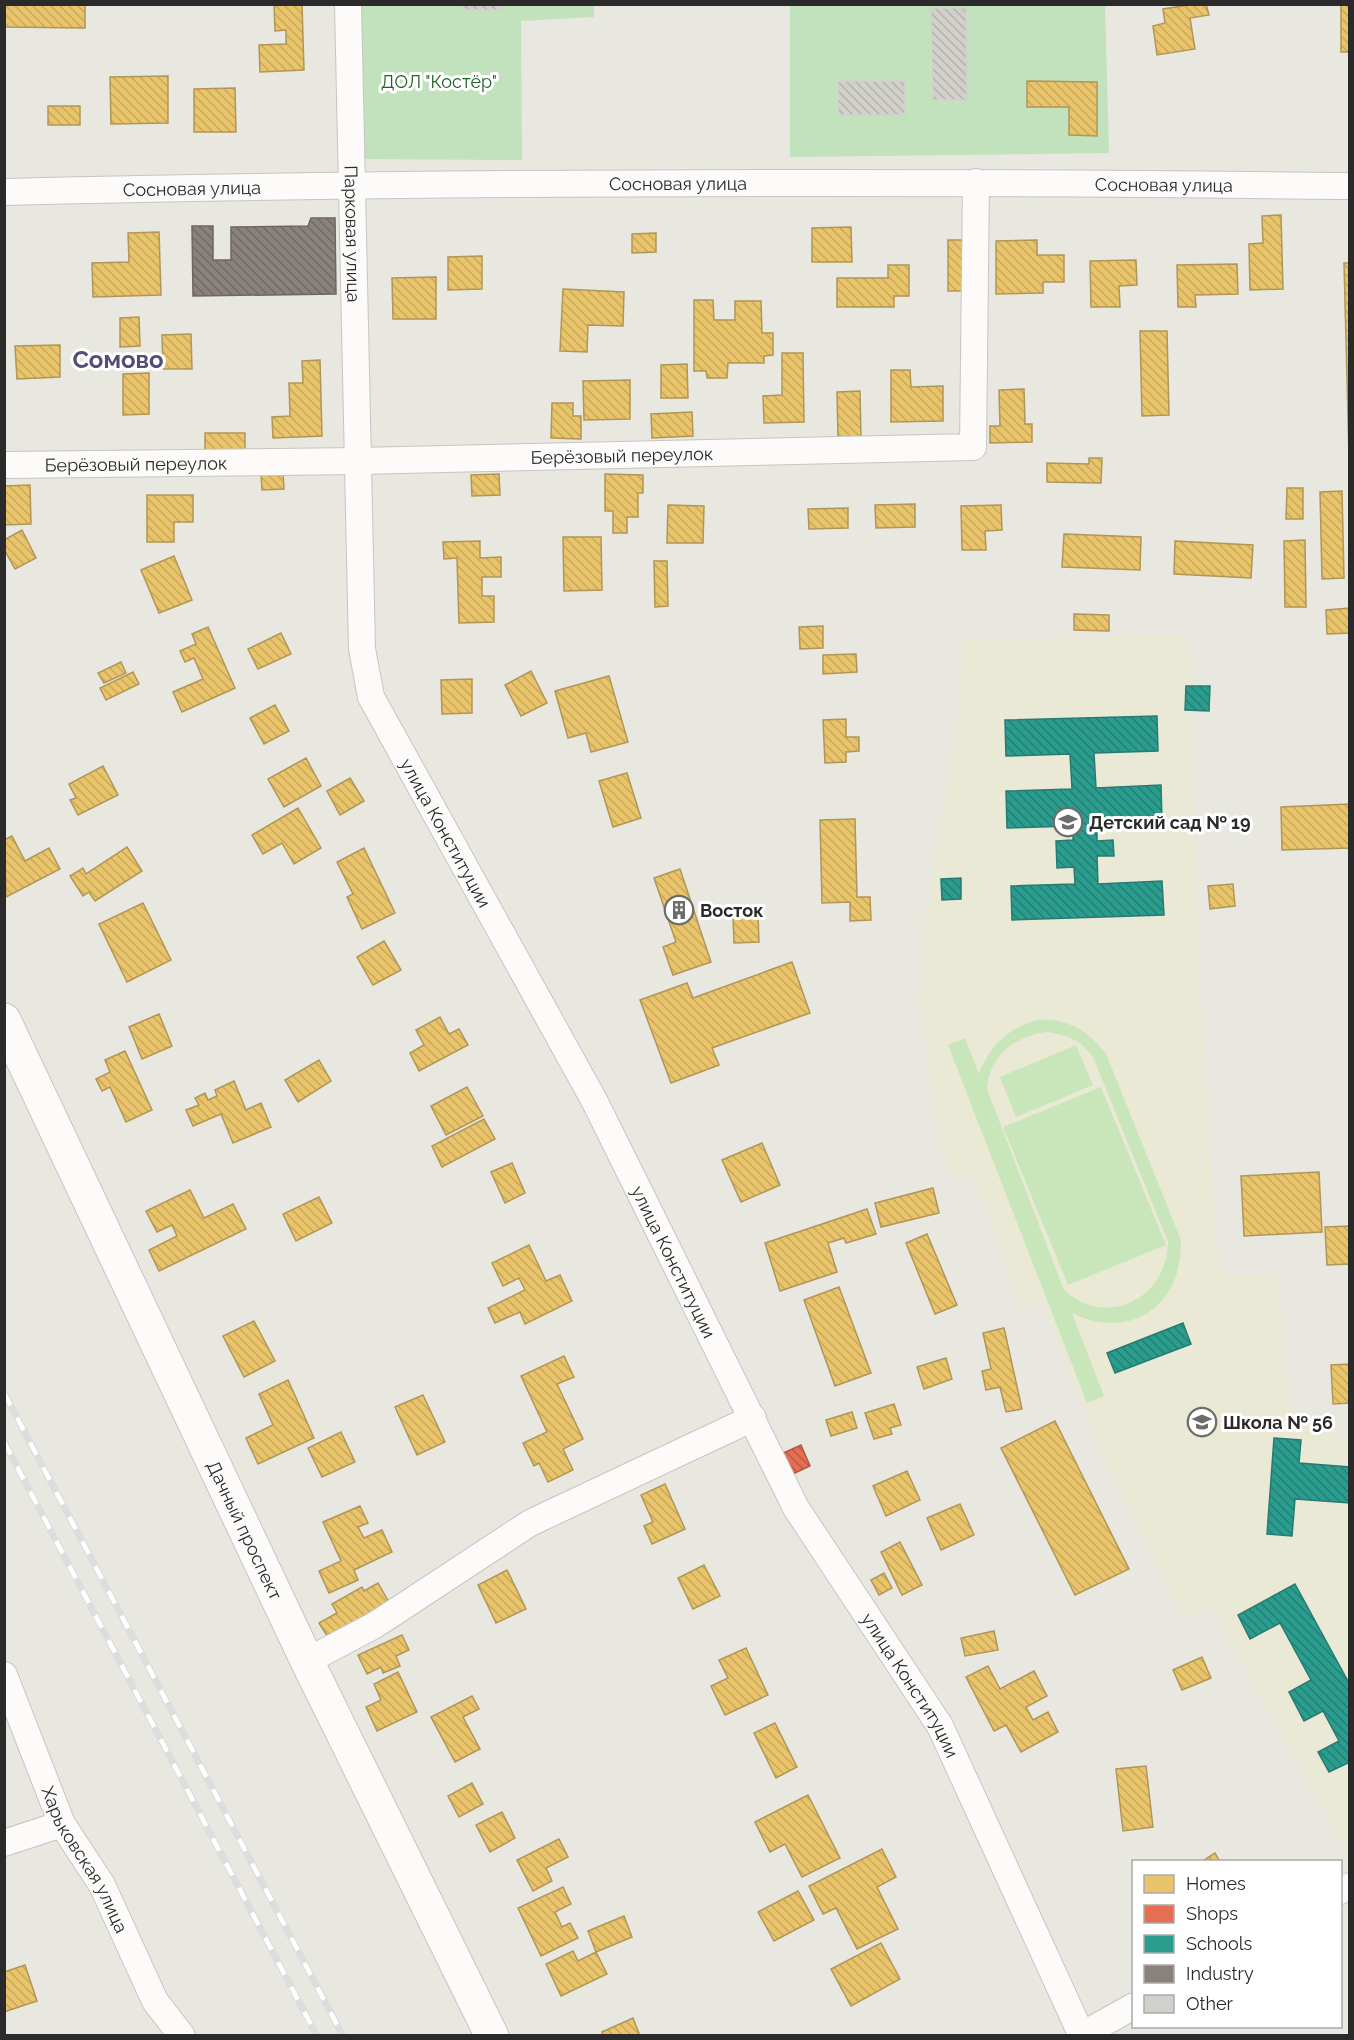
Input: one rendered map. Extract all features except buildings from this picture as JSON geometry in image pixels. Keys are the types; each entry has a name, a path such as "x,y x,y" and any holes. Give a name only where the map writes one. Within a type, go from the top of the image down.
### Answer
{"street":[{"name":"Парковая улица","path":"348,4 359,461"},
{"name":"Сосновая улица","path":"4,192 354,183 976,182 1350,186"},
{"name":"Берёзовый переулок","path":"4,465 359,461 973,447 976,182"},
{"name":"улица Конституции","path":"359,461 362,649 371,697 595,1102 796,1508 940,1726 1082,2035"},
{"name":"Дачный проспект","path":"4,1020 307,1661 492,2036"},
{"path":"307,1661 375,1625 530,1523 753,1418"},
{"name":"Харьковская улица","path":"4,1675 62,1824 102,1885 155,2001 182,2036"},
{"path":"4,1843 62,1824"},
{"path":"1082,2035 1132,2007"}],"shaded area":[{"name":"Школа № 56","path":"1190,635 1200,991 1217,1253 1229,1276 1277,1275 1290,1405 1342,1439 1349,1439 1349,1854 1210,1606 1183,1618 1099,1449 1042,1301 1020,1308 973,1173 953,1179 938,1134 920,999 922,942 960,702 963,640"}],"green space":[{"name":"ДОЛ \"Костёр\"","path":"359,5 594,5 594,17 521,21 522,160 363,159"},
{"path":"790,5 1105,5 1109,153 790,157"},
{"path":"1037,1020 1048,1020 1076,1027 1092,1038 1106,1054 1181,1240 1179,1263 1173,1283 1163,1299 1149,1312 1133,1320 1114,1323 1094,1321 1072,1313 1104,1396 1087,1403 948,1045 965,1038 979,1074 994,1046 1008,1034","holes":["1046,1032 1067,1036 1078,1042 1093,1057 1168,1242 1165,1262 1157,1279 1146,1293 1132,1302 1116,1307 1098,1307 1081,1301 1064,1290 987,1089 993,1066 1006,1050 1024,1038"]},
{"path":"1076,1045 1093,1085 1016,1117 1000,1077"},
{"path":"1101,1087 1166,1245 1068,1285 1003,1127"}],"railway":[{"path":"4,1393 343,2036"},
{"path":"4,1442 317,2036"}],"place":[{"name":"Детский сад № 19","path":"1068,822"},
{"name":"Восток","path":"679,910"},
{"name":"Школа № 56","path":"1202,1422"}],"district":[{"name":"Сомово","path":"118,359"}]}
